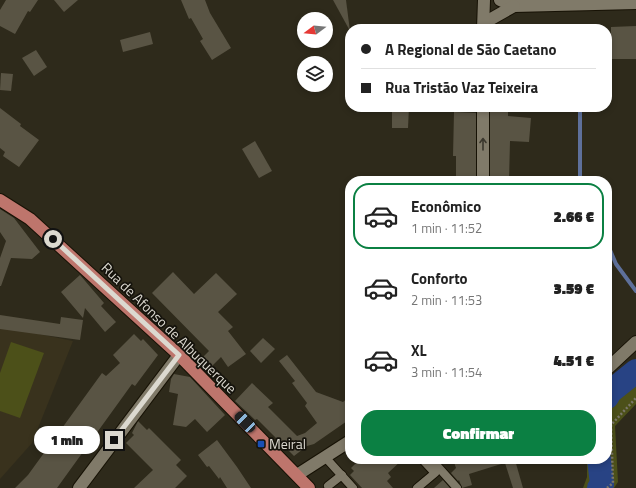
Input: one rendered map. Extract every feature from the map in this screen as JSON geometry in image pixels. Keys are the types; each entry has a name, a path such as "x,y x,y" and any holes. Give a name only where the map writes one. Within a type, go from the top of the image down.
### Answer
{"main road":[{"name":"Rua de Afonso de Albuquerque","path":"0,200 30,219 179,355 309,488"}],"street":[{"path":"484,0 484,24"},
{"path":"500,0 514,6 636,3"},
{"path":"487,24 514,6"},
{"path":"483,112 483,176"},
{"path":"612,364 636,342"},
{"path":"78,488 179,355"},
{"path":"297,475 345,444"}],"lane":[{"path":"325,457 353,488"},
{"path":"418,488 435,473 427,464"},
{"path":"436,464 458,488"},
{"path":"328,486 342,475"}],"path":[{"path":"612,424 636,398"},
{"path":"607,488 613,483 612,455"}],"shaded area":[{"path":"0,326 73,341 32,443 0,479"}],"green space":[{"path":"11,342 44,353 20,418 0,411 0,373"},
{"path":"636,359 636,404 615,426 618,482 614,488 583,488 587,477 587,464 612,464 612,380"}],"building":[{"path":"6,0 38,0 30,12 28,11 15,34 0,26 0,10"},
{"path":"54,0 78,0 64,12"},
{"path":"181,0 205,0 210,13 231,48 212,60 200,41 203,39 191,18 189,19"},
{"path":"333,0 346,0 349,24 346,24"},
{"path":"636,26 636,59 612,59 612,27"},
{"path":"150,32 153,44 123,52 120,40"},
{"path":"36,50 47,67 34,76 22,58"},
{"path":"1,73 13,74 11,91 0,90"},
{"path":"0,108 21,124 20,126 39,140 19,167 3,156 5,152 0,148"},
{"path":"392,112 409,112 408,128 392,128"},
{"path":"454,112 476,113 476,176 456,176 456,156 453,156"},
{"path":"490,112 508,112 508,116 531,118 529,142 510,141 509,176 490,176"},
{"path":"255,141 272,171 259,178 242,149"},
{"path":"0,209 14,218 40,252 32,259 11,258 1,286 0,258 6,241 0,232"},
{"path":"173,272 194,294 216,273 237,294 218,312 233,327 228,331 246,354 228,367 221,357 206,372 197,363 209,351 152,293"},
{"path":"80,275 104,303 101,306 116,322 105,332 85,308 83,318 61,292"},
{"path":"0,315 60,324 61,317 83,320 80,340 0,329"},
{"path":"134,334 141,341 143,339 158,355 135,386 132,384 57,488 15,488 28,475 102,373 106,376 120,363 113,355"},
{"path":"263,338 275,349 261,363 250,351"},
{"path":"287,355 316,392 343,402 345,400 345,422 314,444 307,446 294,456 257,419 255,420 235,401 252,383 273,403 268,407 297,436 305,433 317,423 305,406 307,403 292,383 295,381 279,361"},
{"path":"174,374 190,377 225,415 207,432 195,419 186,427 173,425 178,394 169,392 171,379"},
{"path":"138,421 147,430 149,428 181,460 176,465 187,476 175,488 134,488 153,470 126,443 134,435 132,433"},
{"path":"217,440 251,488 227,488 220,477 219,479 198,455"},
{"path":"355,464 398,464 388,473 391,477 387,481 393,488 362,488 350,475 354,471 351,468"},
{"path":"455,464 501,464 469,474 472,485 462,488 459,480 458,481 451,473 456,468"},
{"path":"505,464 516,464 523,488 513,488"},
{"path":"443,480 450,488 434,488"}],"waterway":[{"path":"580,112 580,176"},
{"path":"612,255 616,264 636,291"},
{"path":"612,390 636,371"},
{"path":"599,488 602,484 600,464"}],"place":[{"name":"Meiral","path":"261,444"}],"route":[{"path":"53,239 179,355 114,440"}]}
